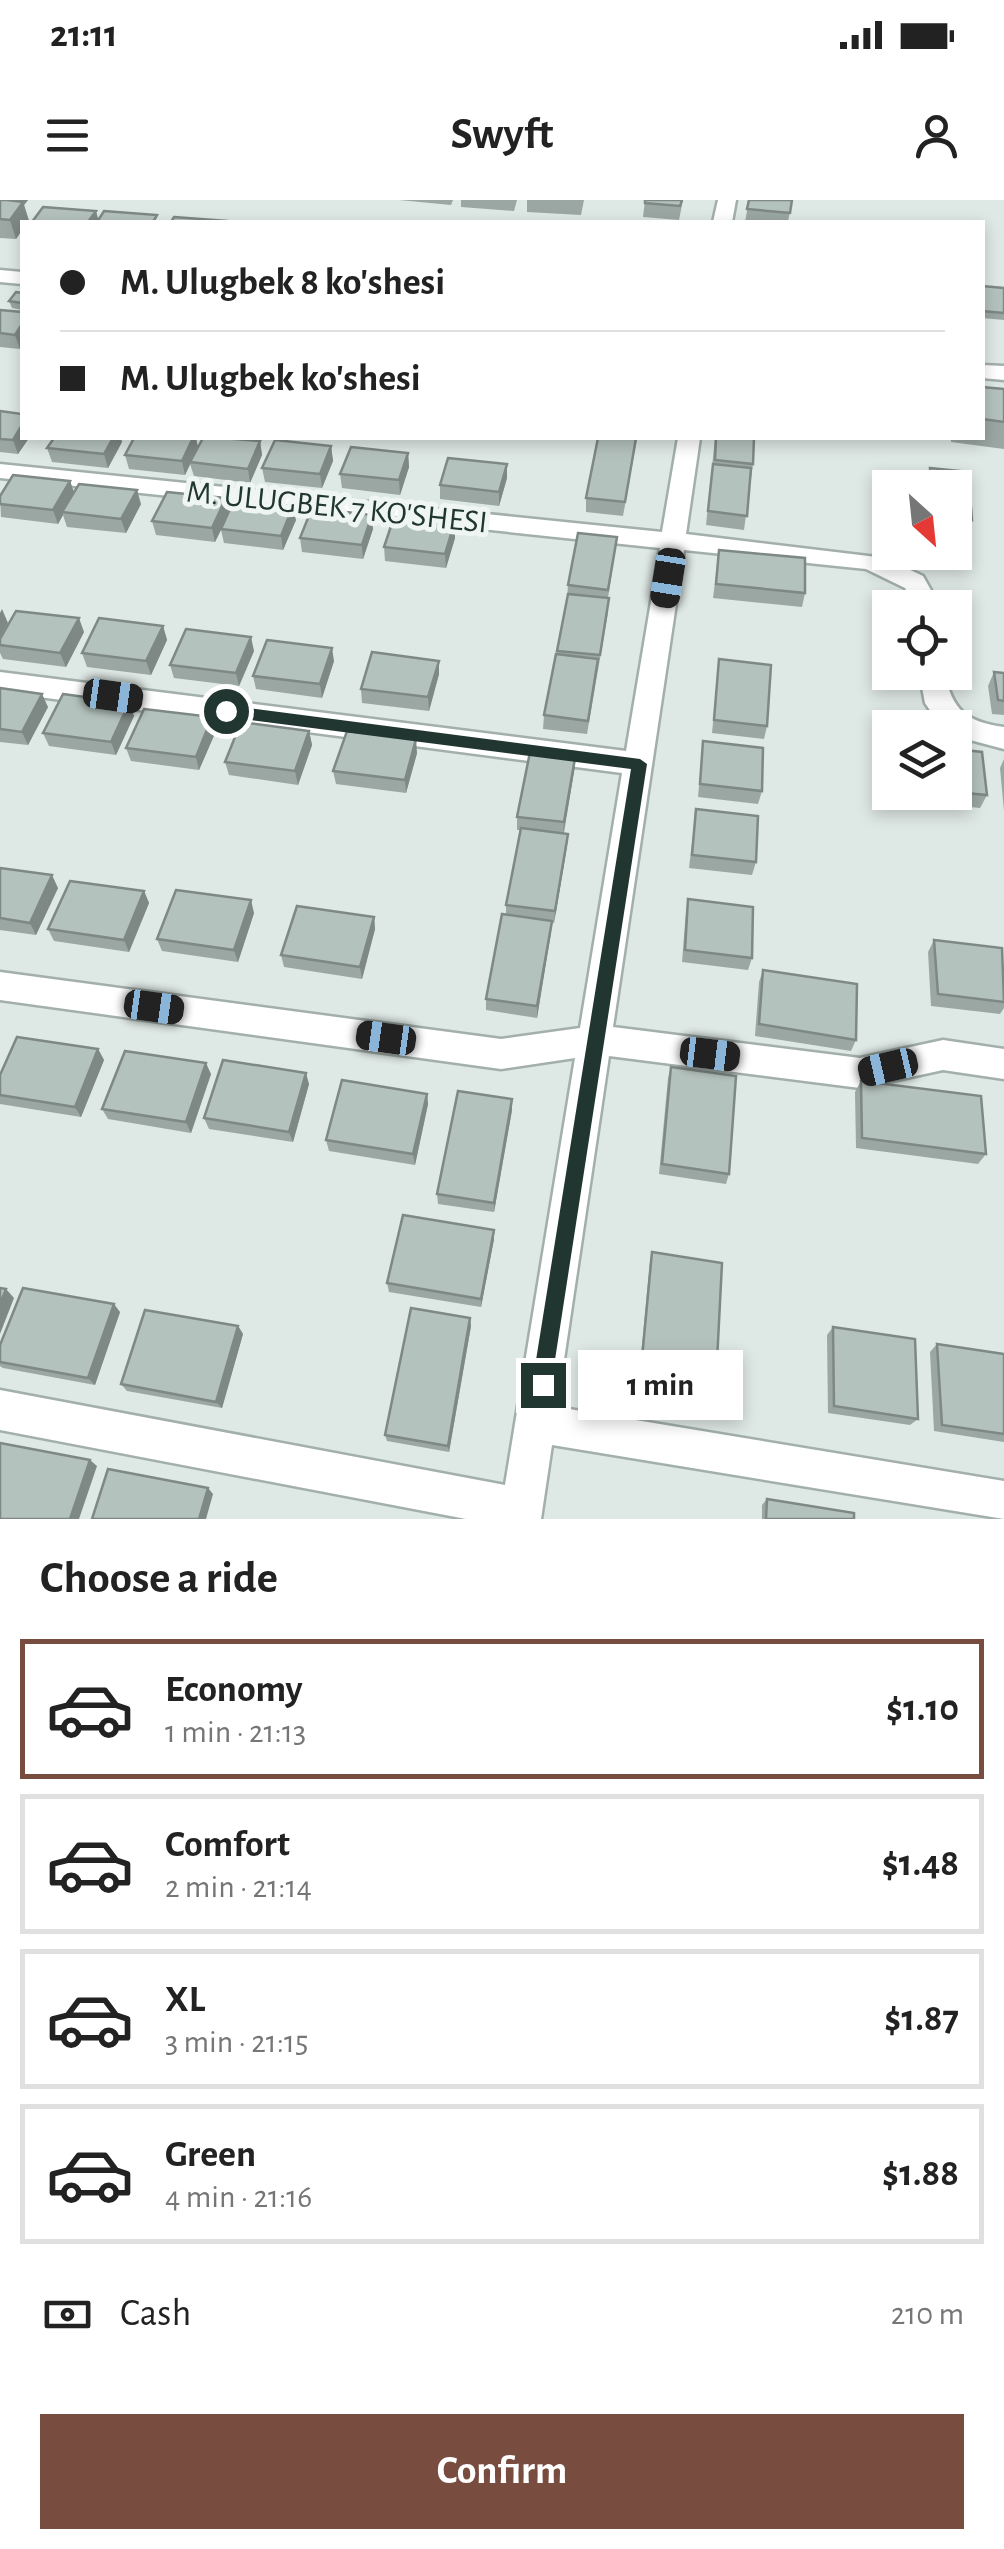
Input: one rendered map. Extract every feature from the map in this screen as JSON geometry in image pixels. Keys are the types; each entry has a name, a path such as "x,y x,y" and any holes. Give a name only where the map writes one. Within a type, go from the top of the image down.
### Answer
{"street":[{"path":"0,1410 520,1514 688,440"},
{"name":"M. ULUGBEK 7 KO'SHESI","path":"0,472 868,561 893,568 913,580 920,590"},
{"path":"0,682 640,764"},
{"path":"934,690 949,720 964,730 1001,738"},
{"path":"0,986 501,1054 597,1040 860,1073 943,1055 1004,1064"},
{"path":"537,1423 1004,1501"}],"building":[{"path":"0,200 23,202 10,220 0,219"},
{"path":"645,200 682,200 680,206"},
{"path":"749,200 792,200 790,213 747,209"},
{"path":"43,207 96,211 89,220 33,220"},
{"path":"104,211 157,215 154,220 98,220"},
{"path":"174,217 214,220 172,220"},
{"path":"985,286 1004,288 1004,313 985,311"},
{"path":"16,292 20,293 20,303 9,301"},
{"path":"0,310 20,312 20,327 15,335 0,333"},
{"path":"985,387 1004,389 1004,422 985,419"},
{"path":"0,411 20,414 20,428 13,440 0,439"},
{"path":"53,440 112,440 104,454 47,448"},
{"path":"133,440 192,440 182,461 125,455"},
{"path":"202,440 260,441 248,469 190,462"},
{"path":"275,440 331,446 320,474 262,468"},
{"path":"598,440 636,440 625,502 586,498"},
{"path":"716,440 754,440 753,464 715,460"},
{"path":"351,447 408,453 399,480 340,474"},
{"path":"448,458 507,464 499,492 440,485"},
{"path":"713,464 751,468 747,516 708,511"},
{"path":"13,475 70,481 53,510 0,504 0,496"},
{"path":"79,484 137,490 121,519 62,512"},
{"path":"167,492 226,498 212,528 152,521"},
{"path":"234,500 293,506 281,536 221,529"},
{"path":"312,508 372,515 362,545 300,538"},
{"path":"394,517 454,524 445,554 384,547"},
{"path":"578,533 617,537 608,590 568,585"},
{"path":"719,550 805,558 805,593 716,584"},
{"path":"568,594 609,598 600,655 557,651"},
{"path":"16,611 79,618 60,653 0,645"},
{"path":"99,618 163,626 146,661 82,653"},
{"path":"186,629 251,637 236,673 170,665"},
{"path":"267,640 332,648 320,684 253,676"},
{"path":"372,652 439,661 428,697 361,689"},
{"path":"556,654 598,659 588,721 544,715"},
{"path":"719,659 771,665 767,726 714,720"},
{"path":"994,672 1004,673 1004,701 998,700"},
{"path":"0,688 42,694 22,732 0,729"},
{"path":"63,694 129,703 111,742 43,733"},
{"path":"144,709 212,717 196,757 126,748"},
{"path":"241,722 309,731 295,771 225,762"},
{"path":"347,731 416,739 405,780 333,771"},
{"path":"703,741 763,748 762,791 700,784"},
{"path":"531,747 576,752 564,822 517,817"},
{"path":"972,751 982,752 987,795 972,794"},
{"path":"696,809 758,816 756,862 692,855"},
{"path":"521,828 568,834 555,911 506,905"},
{"path":"0,868 52,875 30,923 0,918"},
{"path":"70,881 144,891 124,940 48,929"},
{"path":"176,890 251,900 234,950 157,939"},
{"path":"688,899 753,907 752,958 685,950"},
{"path":"297,906 374,917 360,967 281,955"},
{"path":"502,914 552,921 537,1006 486,999"},
{"path":"934,940 1002,948 1004,1002 938,994"},
{"path":"763,970 857,984 856,1040 759,1024"},
{"path":"17,1037 98,1049 75,1107 0,1095 0,1075"},
{"path":"125,1051 206,1063 186,1122 102,1109"},
{"path":"223,1060 306,1073 289,1132 204,1118"},
{"path":"671,1067 736,1076 729,1174 662,1164"},
{"path":"342,1080 427,1094 413,1154 326,1140"},
{"path":"861,1081 981,1096 986,1154 862,1138"},
{"path":"458,1091 512,1099 494,1203 437,1194"},
{"path":"403,1215 494,1230 481,1299 387,1283"},
{"path":"652,1252 722,1263 716,1381 641,1369"},
{"path":"23,1288 114,1304 88,1378 0,1362 0,1345"},
{"path":"411,1308 470,1318 448,1446 385,1435"},
{"path":"145,1310 238,1326 216,1402 121,1384"},
{"path":"833,1327 915,1339 918,1419 834,1406"},
{"path":"937,1344 1004,1354 1004,1434 942,1425"},
{"path":"0,1443 90,1460 70,1519 0,1519"},
{"path":"108,1469 208,1488 199,1519 92,1519"},
{"path":"767,1499 854,1513 854,1519 766,1519"}],"route":[{"path":"226,711 640,764 543,1385"}]}
